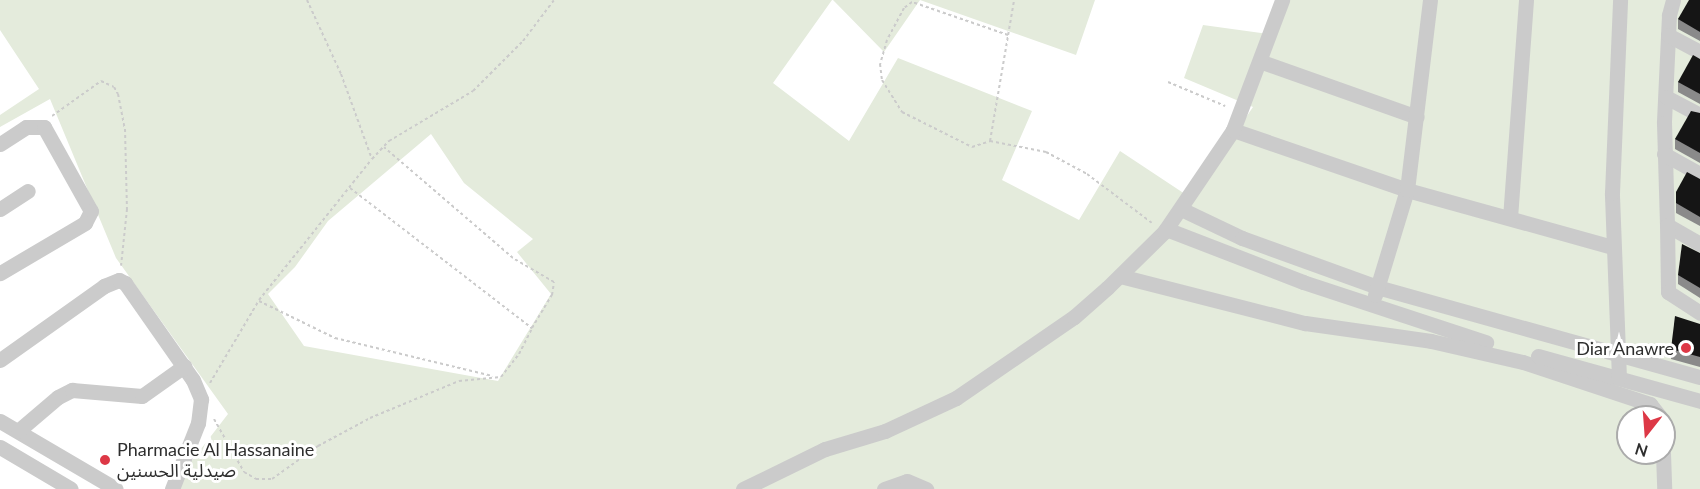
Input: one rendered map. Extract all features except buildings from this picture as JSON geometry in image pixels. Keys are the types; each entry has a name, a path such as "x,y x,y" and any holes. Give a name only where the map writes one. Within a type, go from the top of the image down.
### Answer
{"street":[{"path":"743,489 825,449 885,431 956,398 1074,317 1120,276 1165,230 1233,130 1262,62 1282,0"},
{"path":"1371,306 1407,190 1430,0"},
{"path":"1510,218 1526,0"},
{"path":"1619,378 1613,247 1612,139 1620,0"},
{"path":"1673,0 1668,34 1664,154 1668,292 1700,313"},
{"path":"1668,34 1700,52"},
{"path":"1262,62 1417,117"},
{"path":"1666,97 1700,115"},
{"path":"0,144 26,127 40,125 89,205 90,216 85,223 0,273"},
{"path":"1233,130 1407,190 1613,247"},
{"path":"1664,154 1700,174"},
{"path":"0,209 28,191"},
{"path":"1180,209 1242,238 1377,287 1700,377"},
{"path":"1667,225 1700,244"},
{"path":"1165,230 1371,306 1455,334 1700,401"},
{"path":"1120,276 1305,323 1431,341 1523,362 1651,405"},
{"path":"0,360 91,294 119,280 133,290 184,366 201,401 198,423 172,489"},
{"path":"18,431 58,397 72,390 142,396 184,366"},
{"path":"0,421 116,489"},
{"path":"0,447 70,489"},
{"path":"1663,465 1664,489"},
{"path":"884,489 907,481 926,489"}],"path":[{"path":"307,0 341,74 372,159"},
{"path":"384,147 513,258 554,282 552,295 507,373 498,378 459,381 370,418 318,446 272,479 262,481 244,472 201,401 259,300 306,237 350,188 372,159 384,147 473,91 524,40 554,0"},
{"path":"990,141 1014,0"},
{"path":"1008,35 912,2 894,25 880,64 882,80 902,112 965,145 975,147 990,141 1032,148 1061,159 1165,230"},
{"path":"40,125 93,84 108,82 118,94 125,129 128,209 119,280"},
{"path":"1168,82 1242,113"},
{"path":"350,188 532,328"},
{"path":"259,300 335,339 498,378"}],"green space":[{"path":"0,0 832,0 773,83 849,141 898,58 1032,111 1002,180 1079,220 1120,151 1191,198 1253,107 1184,78 1203,25 1275,35 1289,0 1700,0 1700,489 170,489 228,414 116,258 50,99 0,127 0,115 39,89 0,30","holes":["431,134 464,183 533,239 517,252 551,294 498,381 304,346 268,294 295,267 328,221"]},
{"path":"833,0 920,0 884,52"},
{"path":"920,0 1095,0 1076,55"}],"place":[{"name":"Diar Anawre","path":"1686,348"},
{"name":"Pharmacie Al Hassanaine صيدلية الحسنين","path":"105,460"}]}
